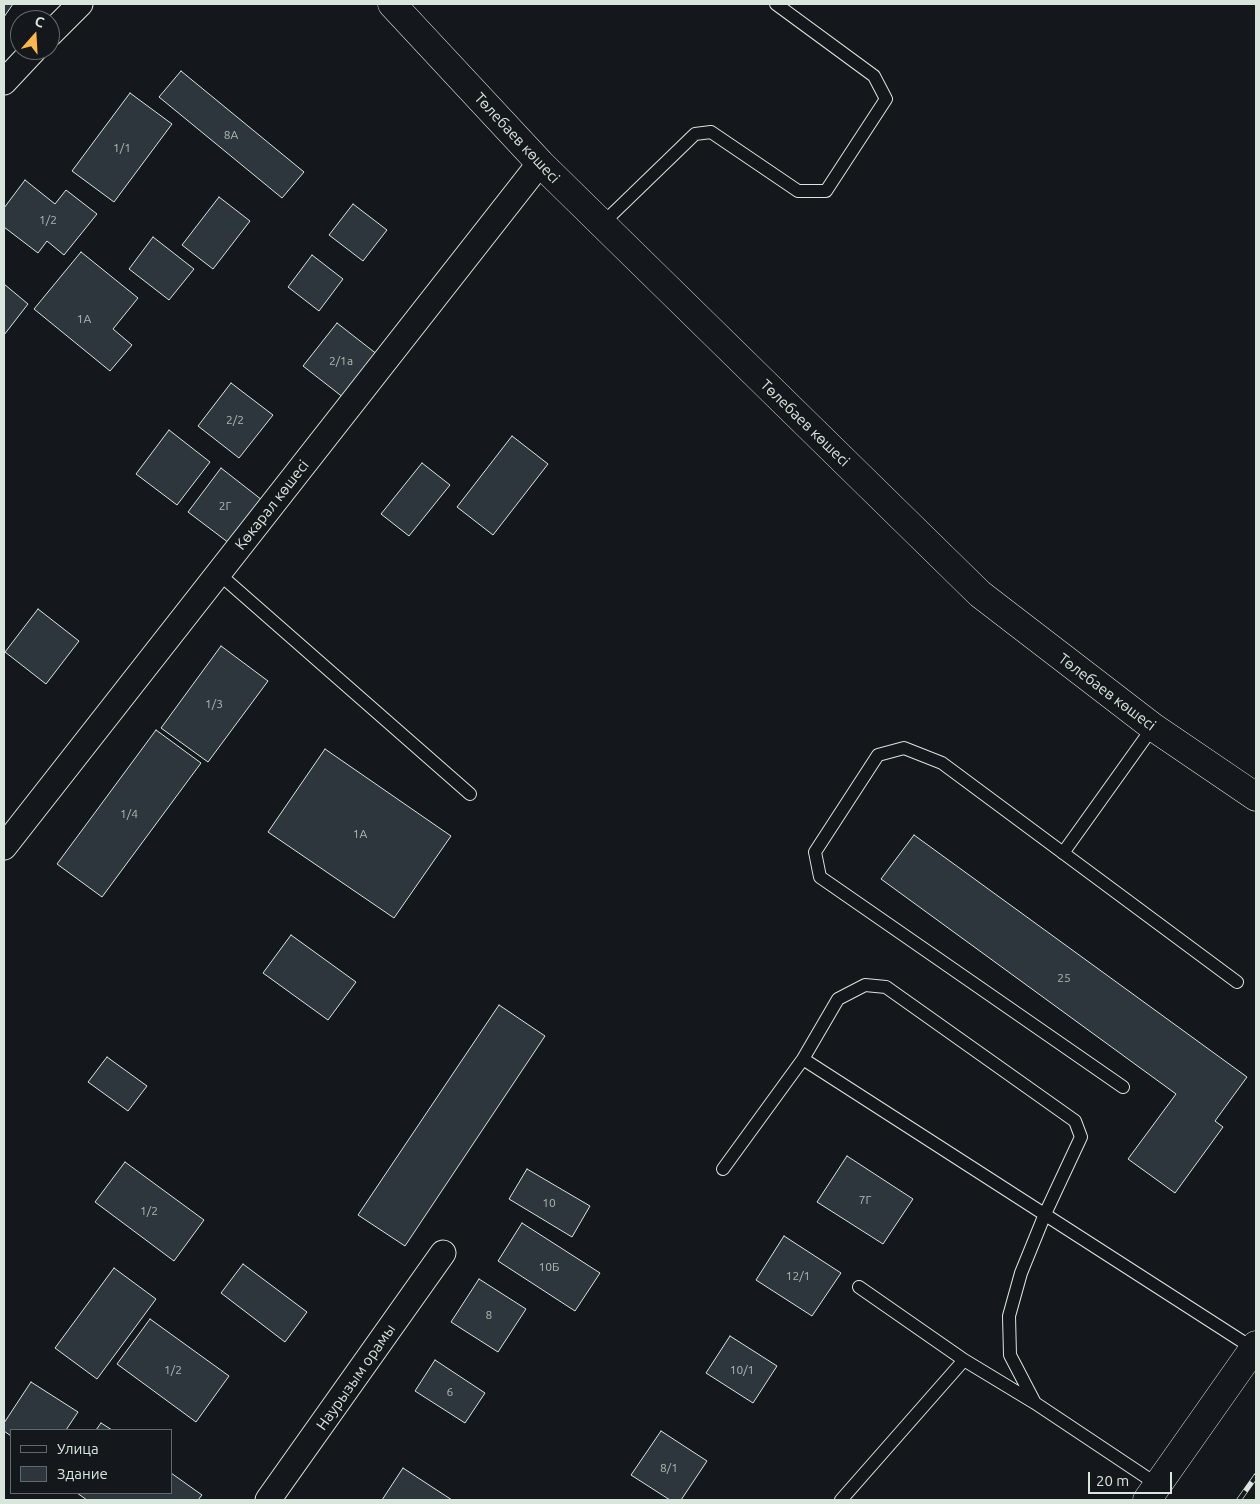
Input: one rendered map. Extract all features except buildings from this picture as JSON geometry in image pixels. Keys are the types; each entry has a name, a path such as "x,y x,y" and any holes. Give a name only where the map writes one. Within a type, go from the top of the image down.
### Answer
{"street":[{"path":"60,24 80,4"},
{"name":"Төлебаев көшесі","path":"392,4 540,163 980,594 1153,728 1256,797"},
{"path":"4,82 25,60"},
{"name":"Көкарал көшесі","path":"4,847 540,163"},
{"name":"Наурызым орамы","path":"268,1500 443,1253"},
{"path":"1153,1493 1255,1347"}],"lane":[{"path":"602,224 695,134 711,132 798,191 826,191 886,99 874,76 776,4"},
{"path":"218,573 470,794"},
{"path":"1063,853 1153,728"},
{"path":"1123,1087 820,877 814,852 878,756 904,748 942,763 1237,982"},
{"path":"723,1169 803,1059 838,999 865,985 886,988 1075,1121 1081,1137 1045,1214 1021,1273 1009,1316 1010,1355 1035,1403"},
{"path":"803,1059 1255,1347"},
{"path":"859,1287 964,1360 1035,1403 1153,1493"},
{"path":"841,1500 964,1360"}],"railway":[{"path":"1239,1500 1256,1476"}]}
